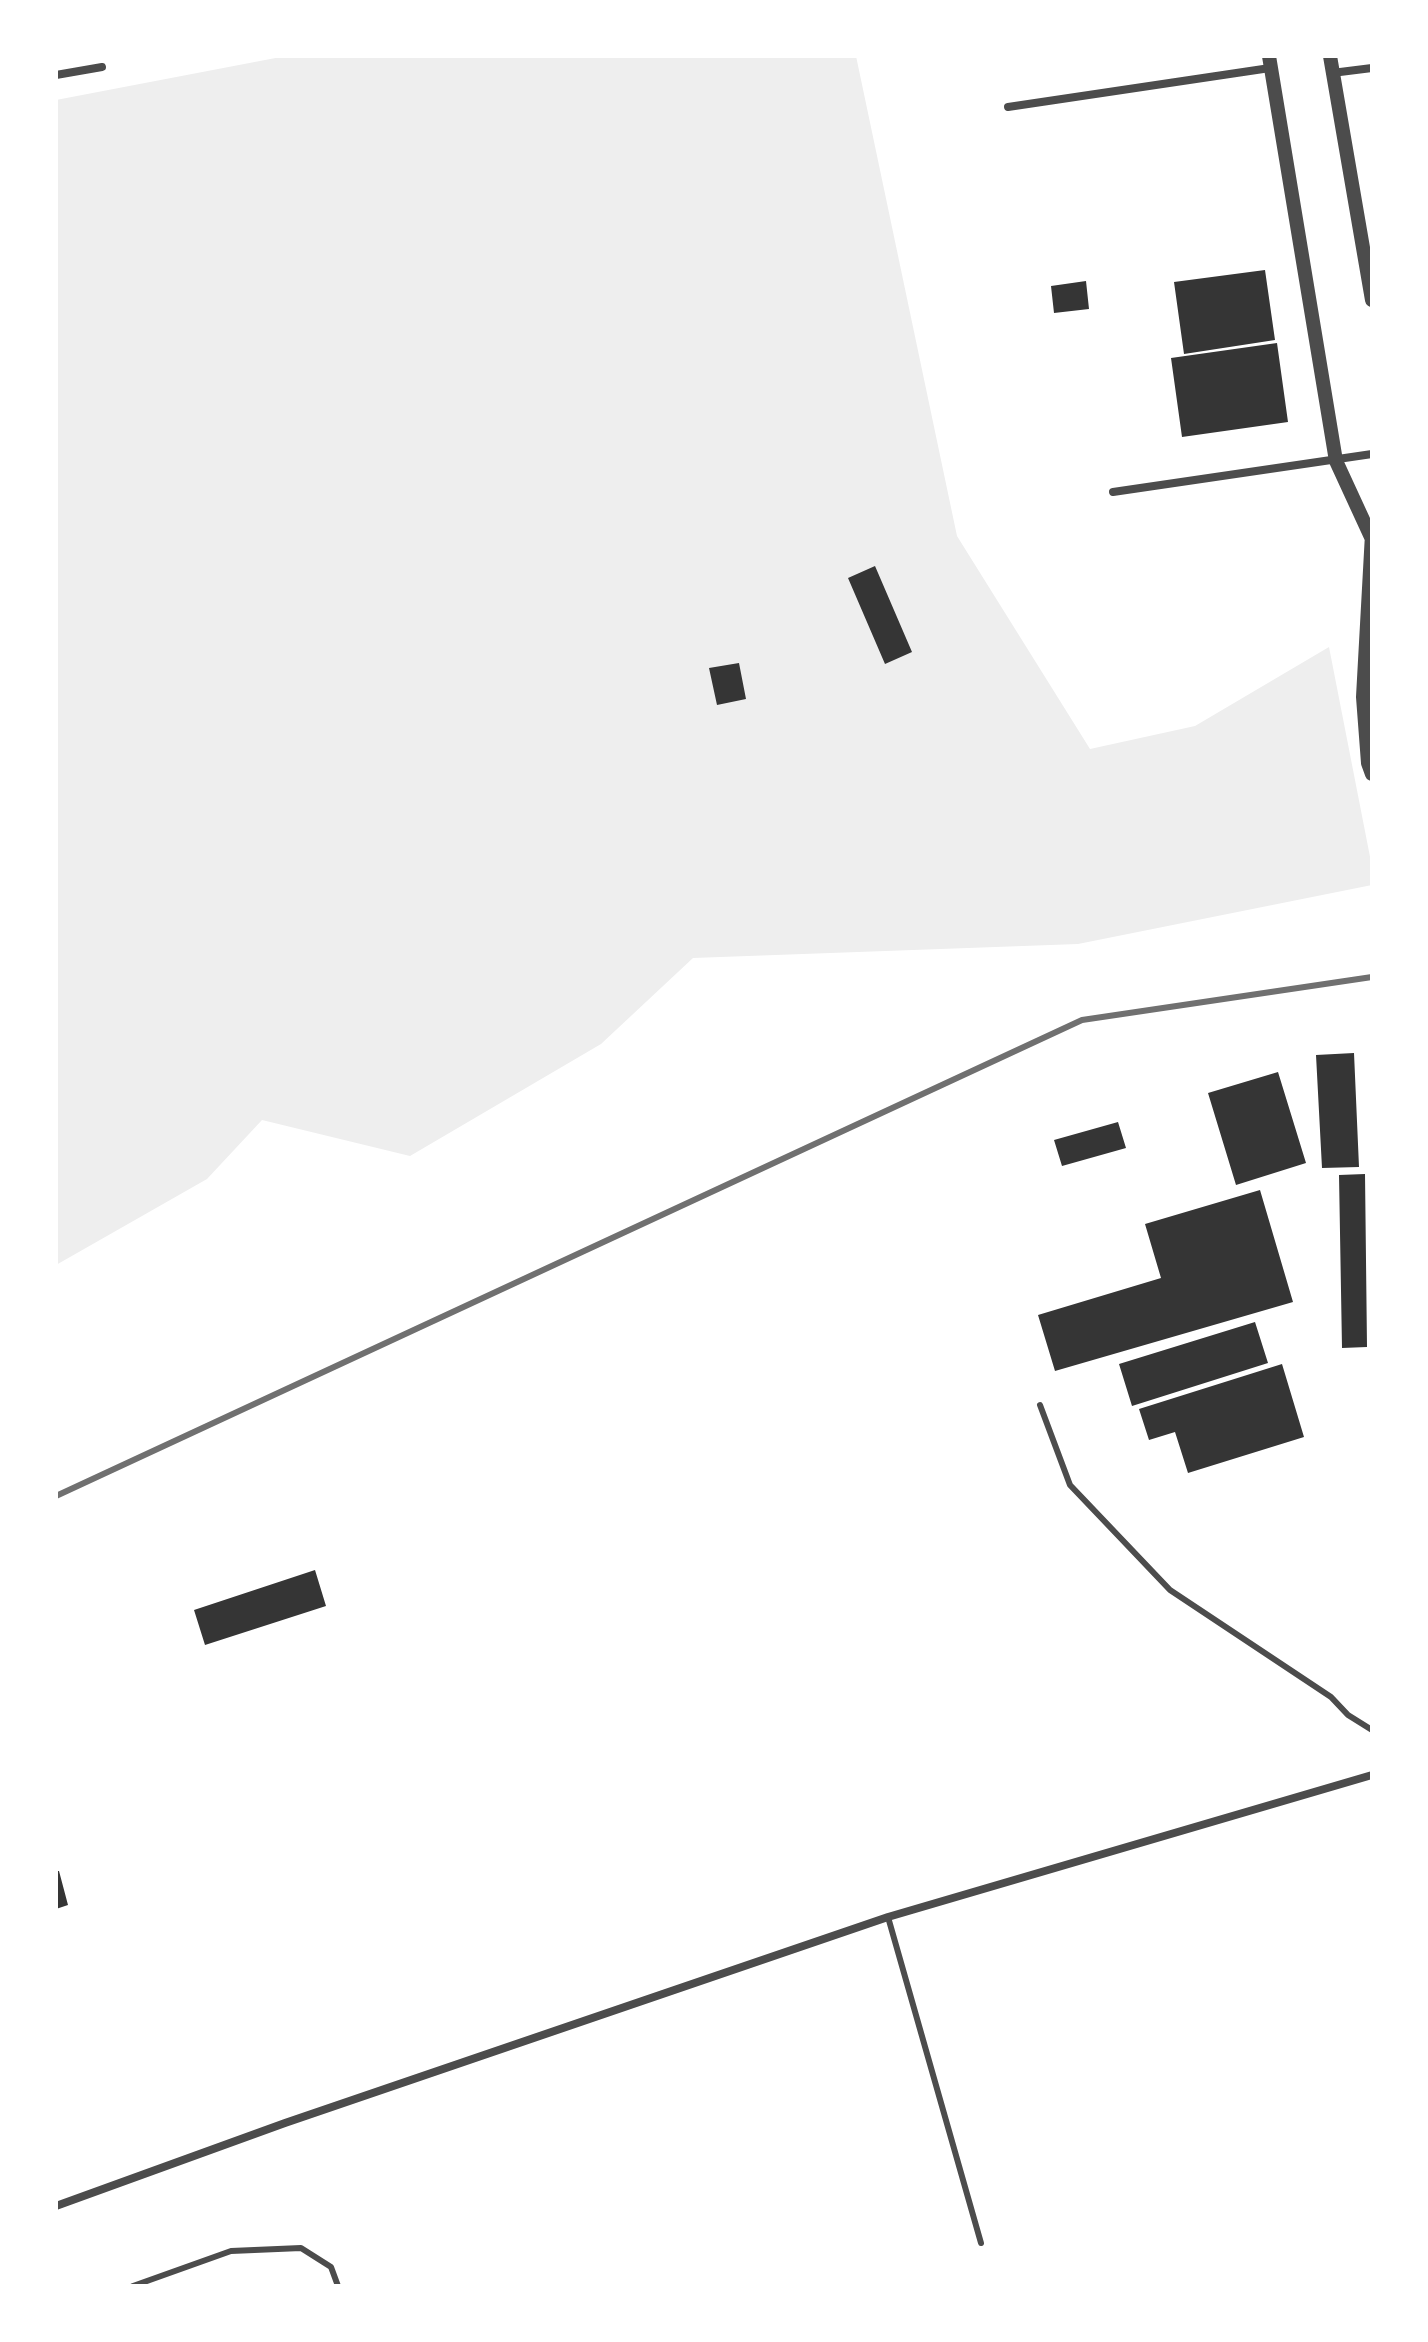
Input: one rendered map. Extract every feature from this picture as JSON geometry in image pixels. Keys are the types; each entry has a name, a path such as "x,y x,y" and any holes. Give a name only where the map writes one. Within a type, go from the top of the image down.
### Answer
{"street":[{"path":"1330,56 1372,300"},
{"path":"1008,107 1269,62 1336,461 1372,535 1363,697 1370,768"},
{"path":"56,75 102,67"},
{"path":"1332,73 1372,68"},
{"path":"1113,492 1372,454"},
{"path":"56,2206 285,2123 888,1917 1372,1775"}],"lane":[{"path":"1040,1405 1070,1485 1170,1590 1331,1697 1348,1715 1372,1730"},
{"path":"888,1917 981,2243"},
{"path":"133,2286 231,2251 301,2248 331,2267 338,2286"}],"shaded area":[{"path":"286,56 856,56 957,536 1090,749 1195,726 1329,647 1372,867 1372,885 1078,944 693,958 601,1044 410,1156 262,1120 207,1179 56,1265 56,100"}],"building":[{"path":"1265,270 1275,340 1184,354 1174,282"},
{"path":"1086,281 1089,309 1054,313 1051,286"},
{"path":"1277,343 1288,422 1182,437 1171,358"},
{"path":"875,566 912,652 885,664 848,578"},
{"path":"739,663 746,699 717,705 709,668"},
{"path":"1354,1053 1359,1167 1322,1168 1316,1055"},
{"path":"1278,1072 1306,1163 1236,1185 1208,1093"},
{"path":"1118,1122 1126,1148 1062,1166 1054,1140"},
{"path":"1365,1174 1367,1347 1342,1348 1339,1175"},
{"path":"1260,1190 1293,1302 1055,1371 1038,1315 1161,1278 1145,1224"},
{"path":"1255,1322 1268,1363 1132,1406 1119,1364"},
{"path":"1282,1364 1304,1437 1188,1473 1175,1432 1149,1440 1139,1409"},
{"path":"315,1570 326,1606 205,1645 194,1610"},
{"path":"56,1871 59,1871 68,1905 56,1909"}],"railway":[{"path":"56,1496 1082,1020 1372,977"}]}
